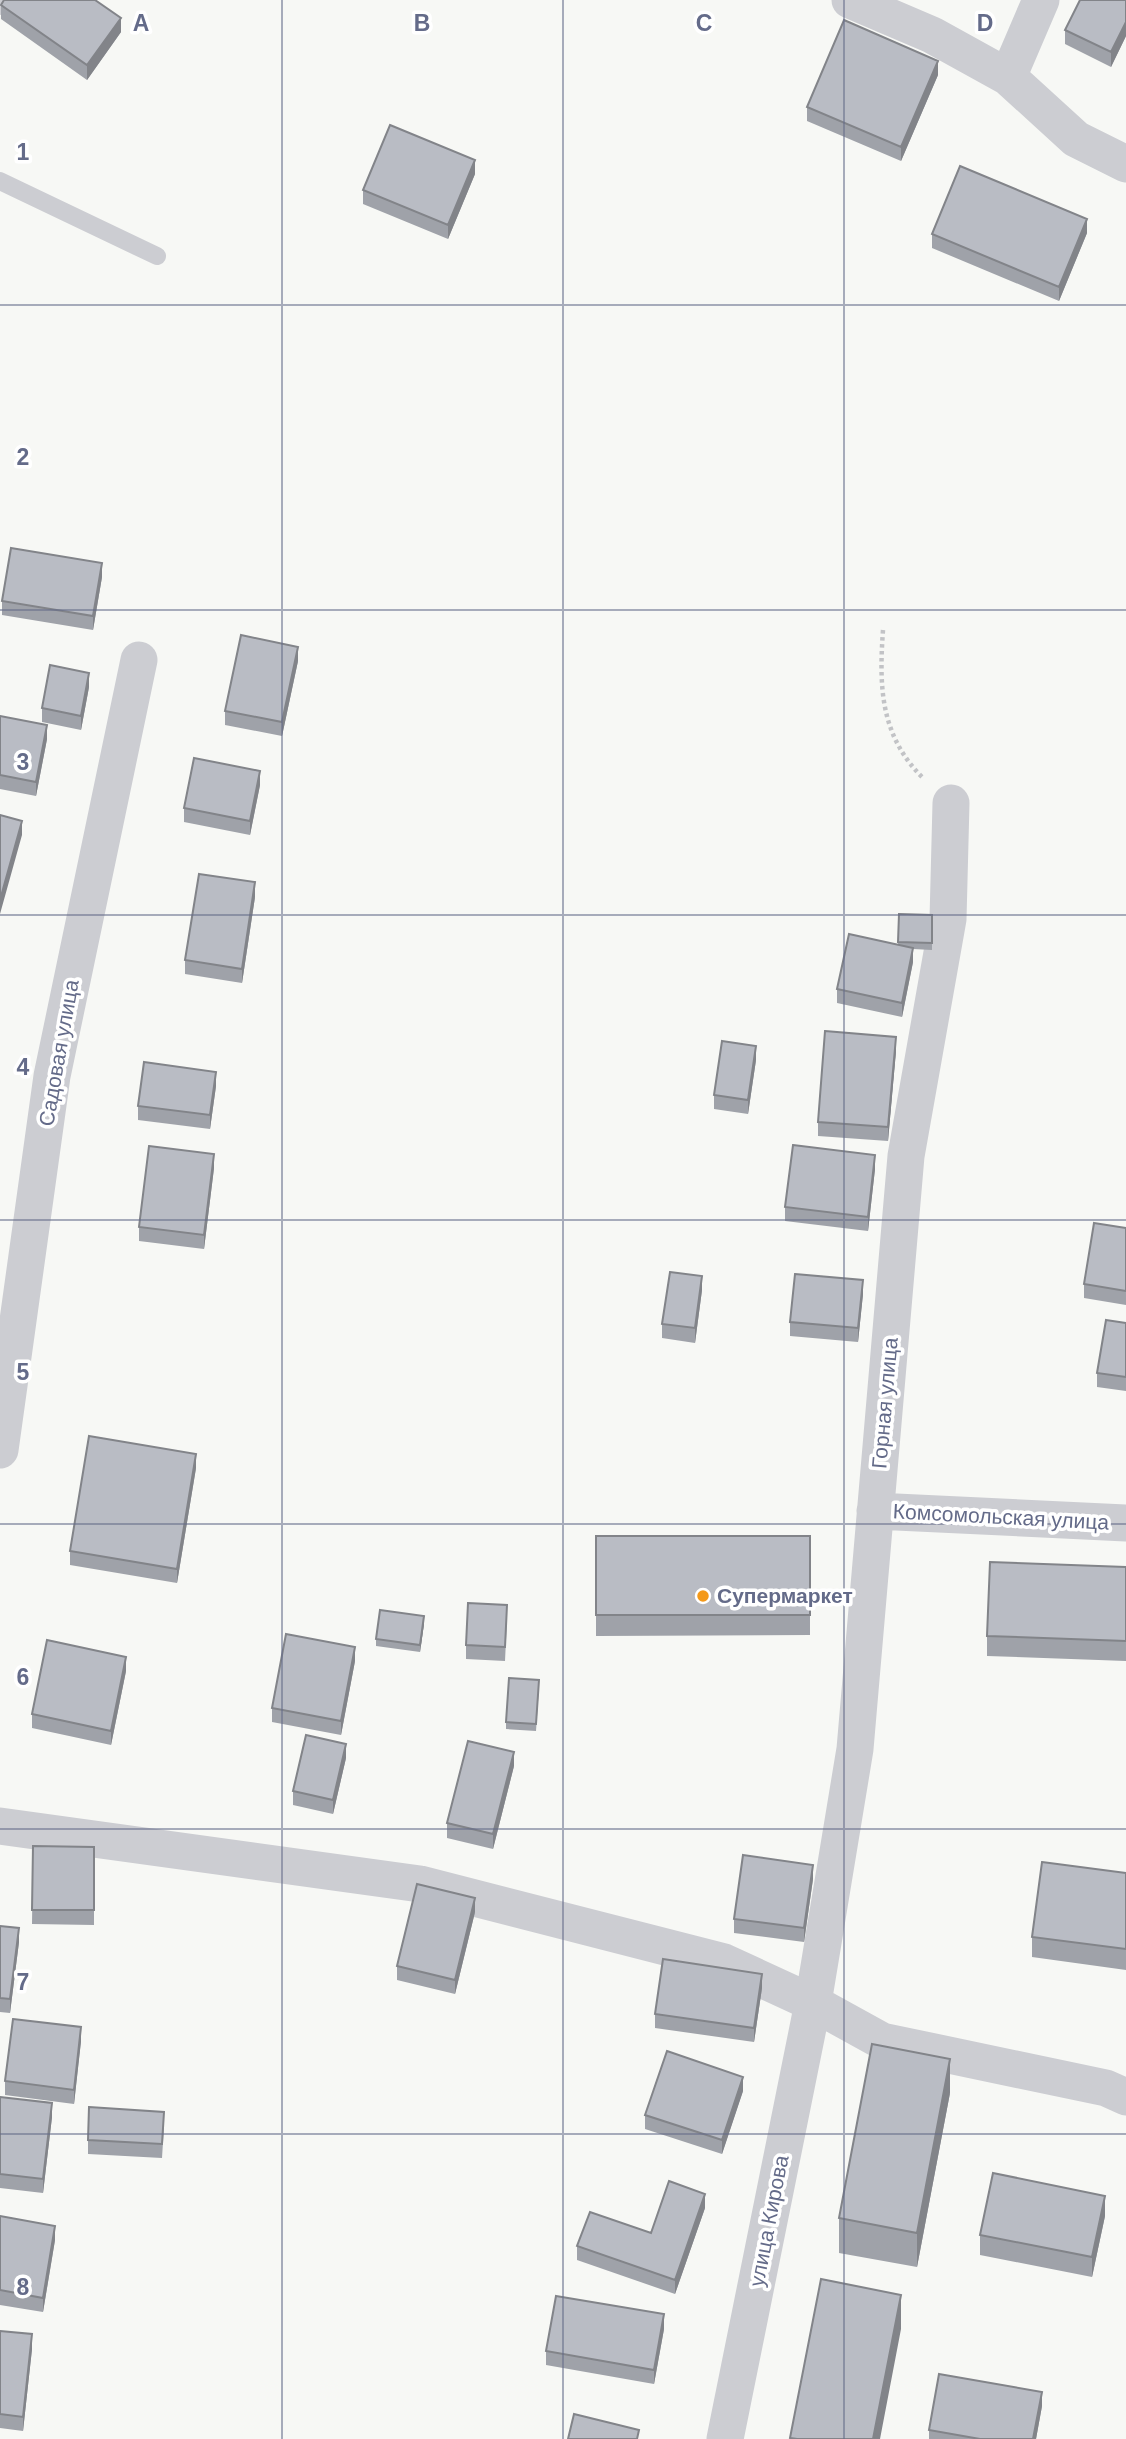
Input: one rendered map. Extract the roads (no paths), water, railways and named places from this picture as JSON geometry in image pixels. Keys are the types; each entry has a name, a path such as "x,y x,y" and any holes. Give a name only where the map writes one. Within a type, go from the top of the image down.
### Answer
{"street":[{"path":"850,0 933,35 1008,77 1076,139 1126,164"},
{"path":"1008,77 1041,0"},
{"name":"Садовая улица","path":"0,1450 52,1076 139,660"},
{"name":"Горная улица","path":"813,2003 855,1749 906,1156 948,919 951,803"},
{"name":"Комсомольская улица","path":"875,1511 1126,1523"},
{"path":"0,1826 420,1884 724,1962 813,2003 883,2041 1106,2088 1126,2097"},
{"name":"улица Кирова","path":"725,2439 813,2003"}],"lane":[{"path":"0,6 4,0"},
{"path":"0,181 158,256"}],"place":[{"name":"Супермаркет","path":"703,1596"}]}
